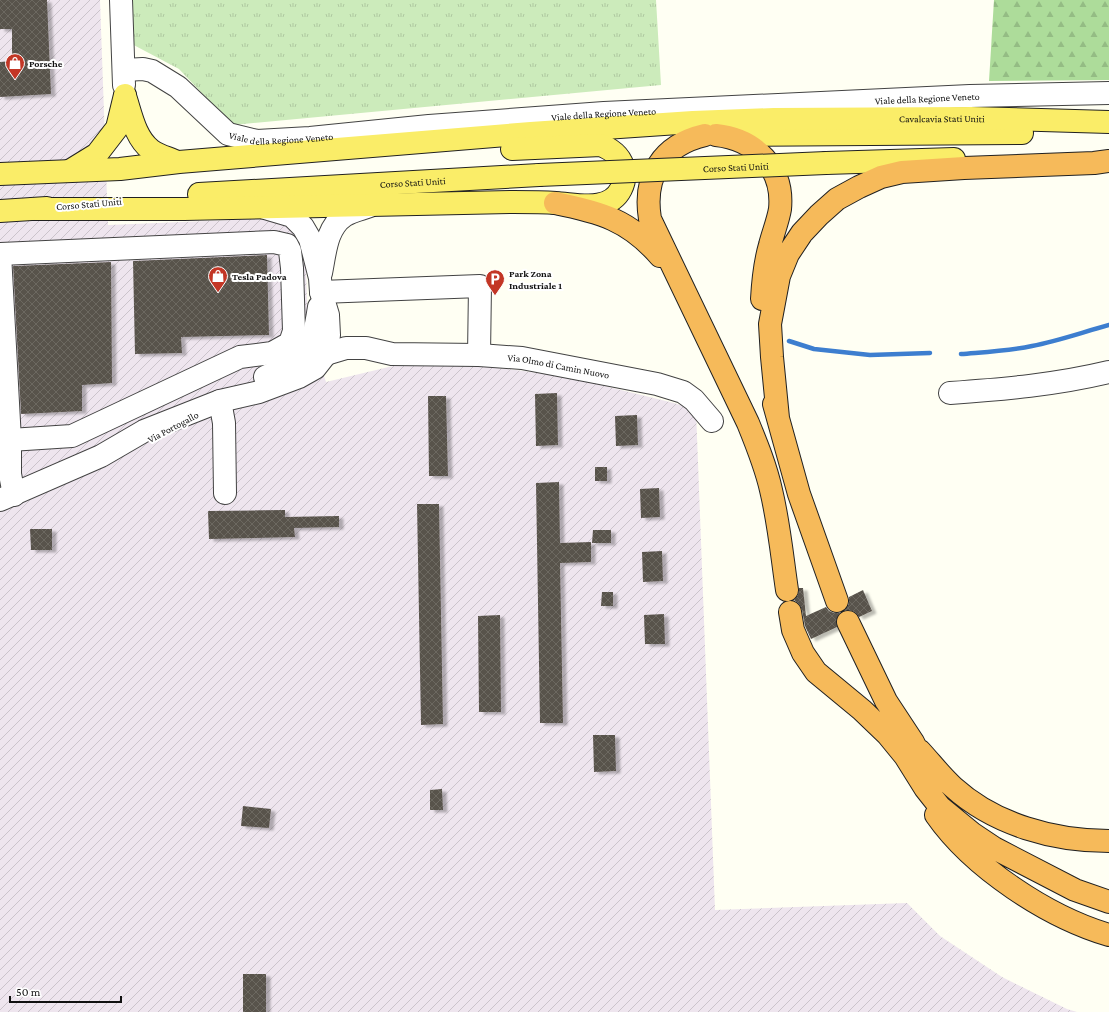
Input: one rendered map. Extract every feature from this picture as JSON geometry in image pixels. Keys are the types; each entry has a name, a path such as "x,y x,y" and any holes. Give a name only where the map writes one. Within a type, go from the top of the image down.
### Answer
{"highway":[{"path":"787,590 780,531 762,457 748,423 650,219 648,195 650,184 658,165 667,155 683,142 710,135 736,138 753,147 768,162 778,182 780,192 780,210 765,266 762,319 764,358 778,418 799,494 838,601"},
{"path":"778,418 770,324 778,276 788,254 802,233 837,199 881,177 902,172 1094,163 1109,161"},
{"path":"555,203 589,210 606,216 625,225 644,238 659,256 690,300"},
{"path":"790,612 793,630 803,654 816,672 862,710 887,734 905,756 925,788 940,807 973,834 994,848 1039,873 1074,890 1109,902"},
{"path":"848,622 886,701 913,742 939,773 954,788 984,809 1001,818 1033,830 1056,837 1090,841 1109,841"},
{"path":"887,734 920,791 942,823 972,856 1005,882 1038,904 1082,926 1109,936"},
{"path":"913,742 929,774 959,822"}],"main road":[{"path":"125,95 135,126 142,141 151,150 159,155 179,162"},
{"path":"68,172 97,154 106,143 117,128 125,95"},
{"name":"Cavalcavia Stati Uniti","path":"179,162 596,128 774,119 971,118 1109,122"},
{"path":"483,151 582,140 710,135 1109,133"},
{"path":"0,174 68,172 597,145 608,148 615,153 624,166 625,174 624,183 614,198 606,203 598,205 513,202 176,209 34,209"},
{"name":"Corso Stati Uniti","path":"0,211 258,190 539,175 1109,153"},
{"path":"120,169 179,162"}],"street":[{"path":"121,0 125,95"},
{"name":"Viale della Regione Veneto","path":"124,70 143,69 152,71 178,87 228,134 257,141 310,138 429,126 604,113 970,96 1109,93"},
{"path":"318,350 314,335 320,285 328,240 335,223 345,215 372,205"},
{"path":"262,207 292,216 304,227 310,239 320,285"},
{"path":"7,497 10,474 10,440 0,254 274,242 287,245 290,251 292,268 294,331 290,343 272,353 240,358 72,436 10,440"},
{"path":"320,285 480,286 479,355"},
{"name":"Via Olmo di Camin Nuovo","path":"318,350 366,348 392,354 479,355 522,358 657,384 683,392 694,400 712,421"},
{"name":"Via Portogallo","path":"7,497 101,456 144,431 220,401 287,366 301,357 318,350"},
{"path":"950,392 1010,389 1078,379 1109,372"},
{"path":"220,401 224,423 225,493"}],"shaded area":[{"path":"0,0 100,0 108,225 283,218 305,241 308,329 326,382 397,365 462,364 568,377 674,403 696,410 715,910 907,903 940,936 1002,977 1067,1009 1077,1012 0,1012"}],"green space":[{"path":"128,0 656,0 661,85 232,125 179,69 128,42"},
{"path":"994,0 1109,0 1109,80 989,81"}],"building":[{"path":"0,0 47,0 51,94 0,97 0,62 12,61 12,29 0,29"},
{"path":"267,255 269,335 181,337 182,353 135,354 133,261"},
{"path":"111,262 112,383 82,385 82,411 21,414 13,266"},
{"path":"557,393 558,445 536,446 535,394"},
{"path":"428,396 446,396 448,476 429,476"},
{"path":"637,415 638,445 616,446 615,416"},
{"path":"595,467 607,467 607,481 595,481"},
{"path":"559,482 560,543 591,542 591,562 560,563 563,723 540,723 536,483"},
{"path":"659,488 660,517 641,518 640,489"},
{"path":"417,504 439,504 443,724 421,725"},
{"path":"285,510 285,517 339,516 339,527 294,528 295,537 209,539 208,511"},
{"path":"30,529 52,529 52,550 31,550"},
{"path":"593,530 611,530 611,543 592,543"},
{"path":"662,551 663,581 643,582 642,552"},
{"path":"799,588 803,588 806,616 826,607 829,611 840,613 836,621 837,627 811,639 805,626 802,610 799,604 794,600 798,595"},
{"path":"863,590 872,611 859,617 855,612 845,610 849,604 849,597"},
{"path":"602,592 613,592 613,606 601,606"},
{"path":"664,614 665,644 645,644 644,615"},
{"path":"500,615 501,712 479,712 478,616"},
{"path":"593,735 615,735 616,771 594,772"},
{"path":"442,789 443,810 430,810 430,790"},
{"path":"243,806 271,809 269,828 241,826"},
{"path":"243,974 266,974 266,1012 243,1012"}],"waterway":[{"path":"961,354 1023,348 1109,325"},
{"path":"789,341 814,349 870,355 930,353"}],"place":[{"name":"Porsche","path":"15,80"},
{"name":"Tesla Padova","path":"218,293"},
{"name":"Park Zona Industriale 1","path":"495,296"}]}
